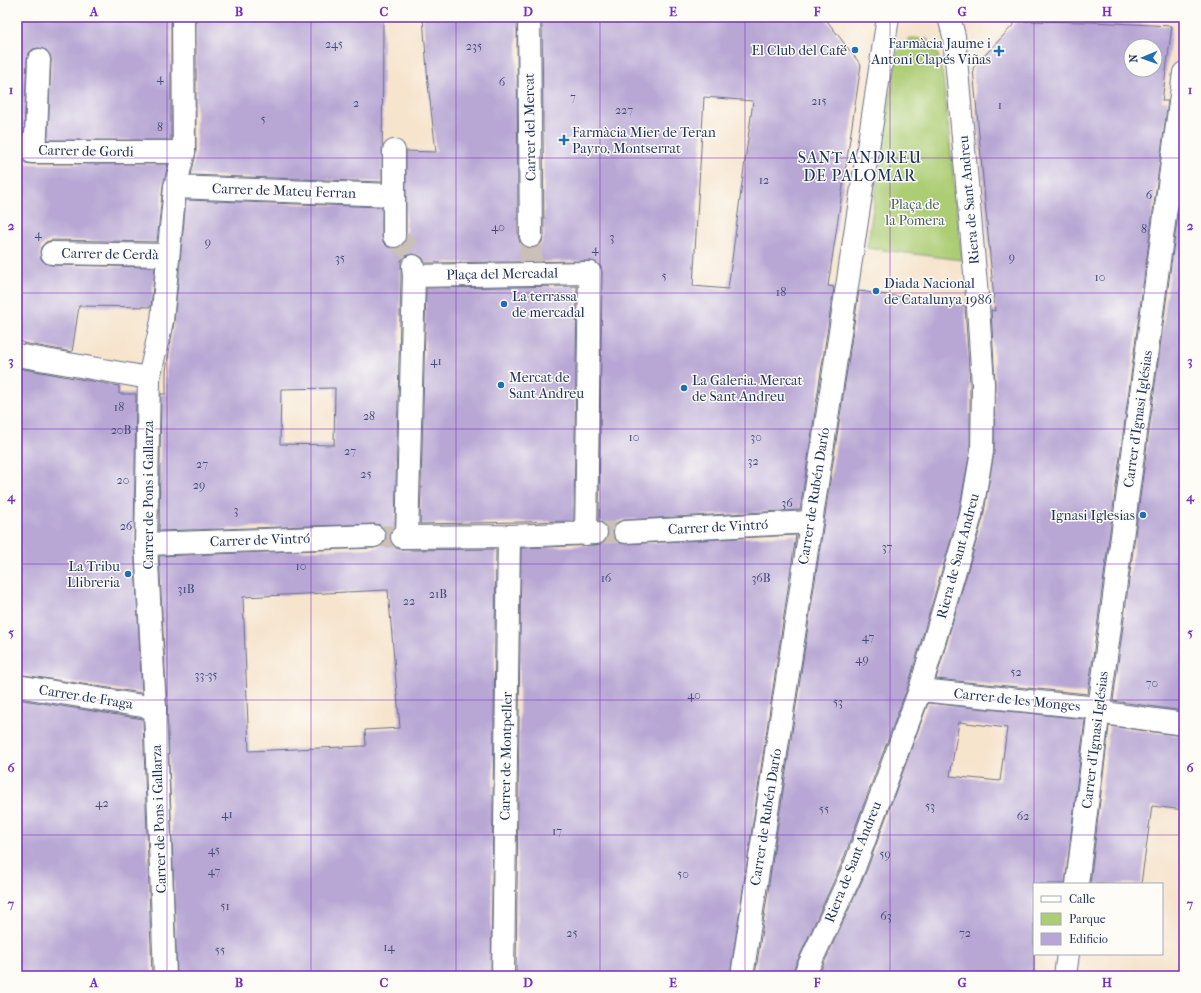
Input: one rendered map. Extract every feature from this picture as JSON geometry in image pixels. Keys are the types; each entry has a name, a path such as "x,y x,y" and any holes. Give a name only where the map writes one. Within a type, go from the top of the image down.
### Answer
{"street":[{"name":"Carrer de Pons i Gallarza","path":"165,976 155,708 146,544 149,378 162,321 175,187 184,152 183,17"},
{"name":"Carrer del Mercat","path":"529,17 531,236"},
{"name":"Carrer de Rubén Darío","path":"742,976 888,17"},
{"name":"Riera de Sant Andreu","path":"804,976 854,868 920,690 972,515 982,452 983,384 978,307 954,36 949,17"},
{"name":"Carrer de Gordi","path":"39,60 36,135 32,141 32,152 184,152"},
{"name":"Carrer d'Ignasi Iglésias","path":"1077,883 1184,73"},
{"path":"394,151 394,236"},
{"name":"Carrer de Mateu Ferran","path":"175,187 393,195"},
{"name":"Carrer de Cerdà","path":"52,253 168,255"},
{"name":"Plaça del Mercadal","path":"531,269 590,273 591,534 509,536 404,537 413,271 531,269"},
{"path":"17,355 149,378"},
{"name":"Carrer de Vintró","path":"625,532 810,522"},
{"name":"Carrer de Vintró","path":"146,544 374,536"},
{"name":"Carrer de Montpeller","path":"503,976 509,536"},
{"name":"Carrer de Fraga","path":"17,686 155,708"},
{"name":"Carrer de les Monges","path":"920,690 1088,707 1111,714 1184,724"},
{"path":"1065,976 1068,955"}],"green space":[{"name":"Plaça de la Pomera","path":"910,38 927,39 938,55 943,78 962,260 867,248 897,53"}],"building":[{"path":"17,17 171,17 171,140 47,140 50,55 46,50 39,48 33,49 29,53 27,59 24,131 20,141 21,158 25,163 168,164 163,186 157,242 52,240 46,242 41,247 41,259 45,263 51,265 155,267 151,307 79,306 72,352 17,341"},
{"path":"196,17 383,17 382,182 191,175 196,152"},
{"path":"423,17 517,17 518,236 520,243 525,247 531,248 538,247 544,236 542,17 824,17 861,65 828,286 834,287 800,510 624,520 618,522 614,526 613,532 615,539 620,543 626,544 796,535 730,976 516,976 521,548 596,545 603,543 607,539 607,527 599,521 602,272 601,267 597,263 591,261 425,263 423,258 412,254 405,256 401,261 395,527 391,531 390,538 391,544 402,550 496,549 491,976 177,976 167,708 159,556 374,548 381,546 385,542 386,536 384,529 380,525 374,524 159,531 161,394 166,394 166,371 174,322 186,200 382,207 383,242 388,247 401,247 405,242 406,236 406,151 436,152 428,84","holes":["704,97 753,101 728,289 693,286","335,388 334,445 280,444 281,389","388,590 400,728 365,730 366,746 249,751 243,597"]},
{"path":"1017,21 1093,22 1172,26 1162,101 1168,101 1088,694 936,679 983,518 994,452 995,383 991,310 995,311 973,68"},
{"path":"1184,167 1184,711 1113,701"},
{"name":"Mercat de Sant Andreu","path":"577,286 574,521 420,524 426,288"},
{"path":"859,291 965,306 970,384 970,451 959,512 908,686 842,863 792,976 755,976"},
{"path":"18,368 119,386 119,394 136,394 134,544 142,693 17,674"},
{"path":"17,699 143,719 152,976 17,976"},
{"path":"928,703 1085,719 1065,883 1033,883 1034,976 818,976 866,872","holes":["959,722 1007,728 1000,781 950,776"]},
{"path":"1109,726 1184,736 1184,810 1152,806 1141,883 1090,883"}],"tunnel":[{"path":"394,236 411,251 413,266"},
{"path":"531,236 531,265"},
{"path":"596,533 625,532"},
{"path":"374,536 402,537"}],"place":[{"name":"El Club del Café","path":"855,50"},
{"name":"Farmàcia Jaume i Antoni Clapés Viñas","path":"999,51"},
{"name":"Farmàcia Mier de Teran Payro, Montserrat","path":"564,140"},
{"name":"Diada Nacional de Catalunya 1986","path":"876,291"},
{"name":"La terrassa de mercadal","path":"504,304"},
{"name":"Mercat de Sant Andreu","path":"501,385"},
{"name":"La Galeria. Mercat de Sant Andreu","path":"684,388"},
{"name":"Ignasi Iglesias","path":"1143,515"},
{"name":"La Tribu Llibreria","path":"128,574"}],"district":[{"name":"SANT ANDREU DE PALOMAR","path":"860,166"}]}
